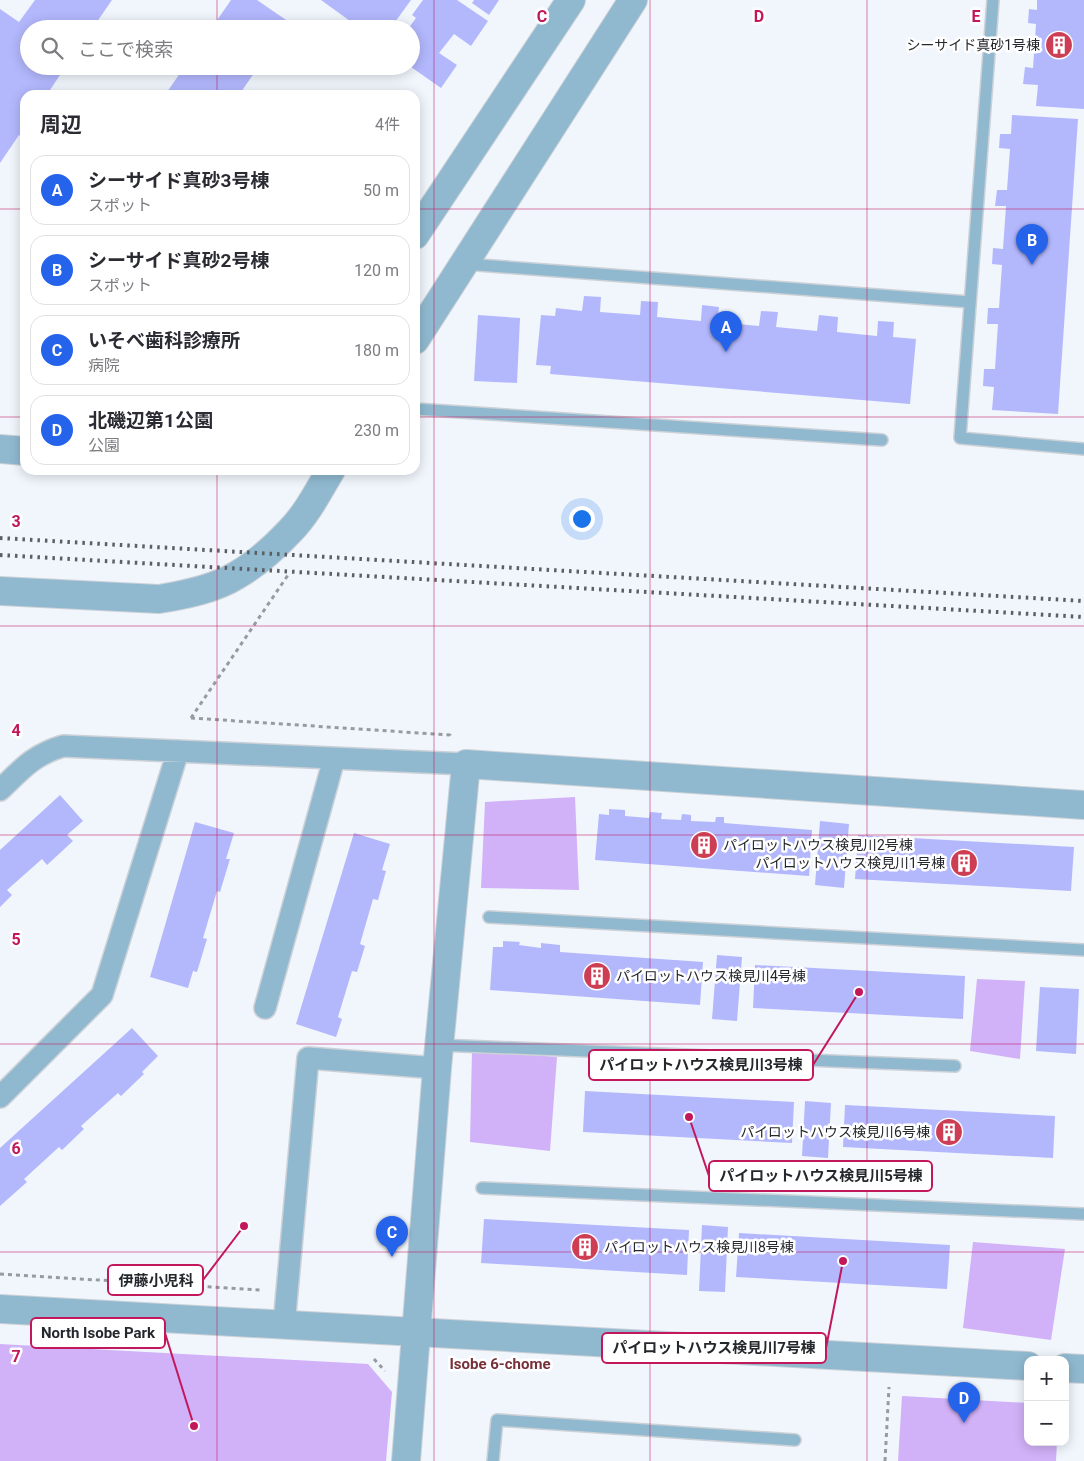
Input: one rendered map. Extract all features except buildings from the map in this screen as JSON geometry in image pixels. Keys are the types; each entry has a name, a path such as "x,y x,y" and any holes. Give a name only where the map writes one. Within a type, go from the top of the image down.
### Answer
{"street":[{"path":"420,227 571,0"},
{"path":"420,332 633,0"},
{"path":"0,449 20,451"},
{"path":"0,591 159,599 185,595 210,587 236,576 291,530 329,475"},
{"path":"0,790 32,760 45,751 63,746 334,759 458,755 1084,805"},
{"path":"0,1097 102,995 178,751"},
{"path":"406,1461 438,1056 458,755"},
{"path":"265,1008 334,759"},
{"path":"284,1325 308,1058 438,1056"},
{"path":"0,1309 1024,1366"},
{"path":"1069,1368 1084,1369"}],"lane":[{"path":"993,0 960,438 1084,449"},
{"path":"464,264 970,302"},
{"path":"420,409 882,440"},
{"path":"489,917 1084,950"},
{"path":"438,1056 955,1066"},
{"path":"482,1188 1084,1214"},
{"path":"494,1461 497,1420 795,1440"}],"path":[{"path":"291,570 191,718 450,735 458,755"},
{"path":"0,1274 271,1291"},
{"path":"369,1357 374,1359 389,1376"},
{"path":"885,1461 889,1386"}],"shaded area":[{"path":"575,797 579,890 481,888 485,802"},
{"path":"977,979 1025,981 1020,1059 970,1051"},
{"path":"472,1050 557,1057 550,1151 470,1142"},
{"path":"973,1242 1065,1249 1051,1340 963,1328"},
{"path":"0,1344 368,1364 392,1392 386,1461 0,1461"},
{"path":"902,1396 1024,1403 1024,1446 1057,1446 1056,1461 898,1461"}],"railway":[{"path":"0,538 1084,601"},
{"path":"0,555 1084,617"}],"place":[{"name":"シーサイド真砂1号棟","path":"1059,45"},
{"name":"シーサイド真砂2号棟","path":"1032,265"},
{"name":"シーサイド真砂3号棟","path":"726,352"},
{"name":"パイロットハウス検見川2号棟","path":"704,845"},
{"name":"パイロットハウス検見川1号棟","path":"964,863"},
{"name":"パイロットハウス検見川4号棟","path":"597,976"},
{"name":"パイロットハウス検見川3号棟","path":"859,992"},
{"name":"パイロットハウス検見川5号棟","path":"689,1117"},
{"name":"パイロットハウス検見川6号棟","path":"949,1132"},
{"name":"伊藤小児科","path":"244,1226"},
{"name":"パイロットハウス検見川8号棟","path":"585,1247"},
{"name":"いそべ歯科診療所","path":"392,1257"},
{"name":"パイロットハウス検見川7号棟","path":"843,1261"},
{"name":"北磯辺第1公園","path":"964,1423"},
{"name":"North Isobe Park","path":"194,1426"}],"district":[{"name":"Isobe 6-chome","path":"500,1364"}]}
